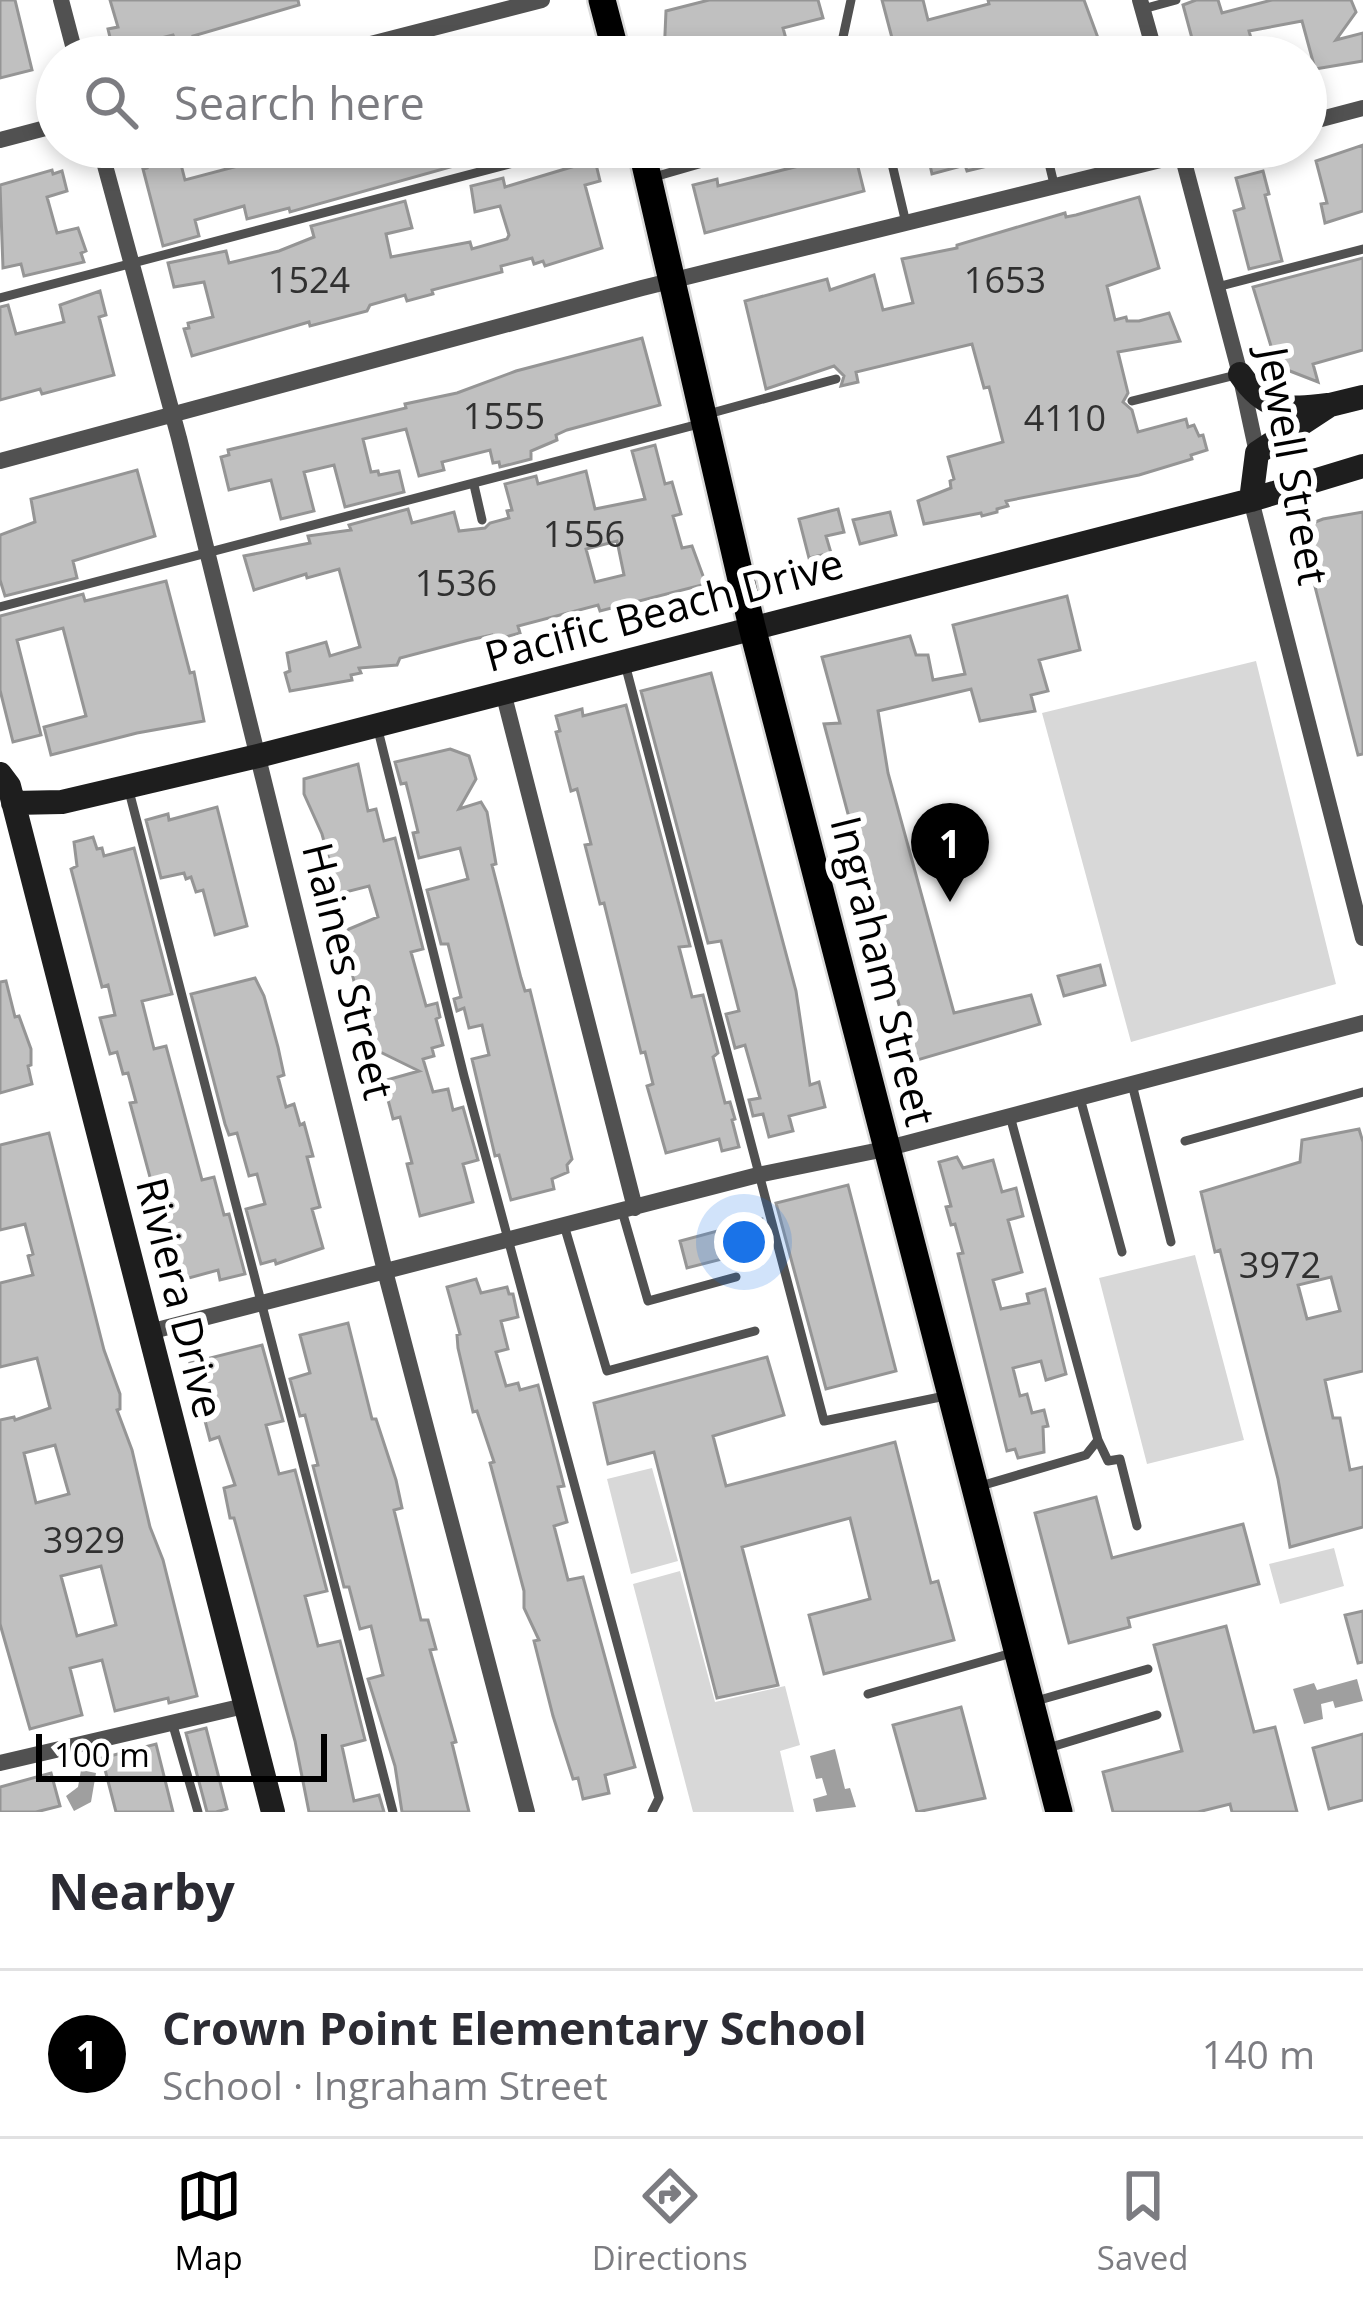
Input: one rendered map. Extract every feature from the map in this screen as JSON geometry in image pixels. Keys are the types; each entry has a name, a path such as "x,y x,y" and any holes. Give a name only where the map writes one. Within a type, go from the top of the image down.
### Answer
{"main road":[{"path":"602,0 611,36"},
{"name":"Ingraham Street","path":"646,168 752,627 1059,1812"}],"street":[{"path":"62,0 71,36"},
{"path":"402,36 542,0"},
{"path":"1142,4 1150,36"},
{"path":"1327,117 1363,108"},
{"path":"0,140 36,131"},
{"name":"Haines Street","path":"106,168 208,551 385,1271 527,1812"},
{"path":"0,461 674,280 1123,168"},
{"name":"Jewell Street","path":"1186,168 1257,453 1251,500 1363,938"},
{"path":"1240,374 1255,395 1272,404 1300,408 1363,397"},
{"path":"1257,453 1330,405"},
{"name":"Pacific Beach Drive","path":"13,803 62,802 258,756 1251,500 1363,466"},
{"path":"503,692 629,1210"},
{"path":"0,774 13,803"},
{"name":"Riviera Drive","path":"13,803 273,1812"},
{"path":"149,1331 758,1175 885,1150 1363,1023"},
{"path":"0,1763 244,1706"}],"lane":[{"path":"843,36 850,0"},
{"path":"1142,4 1176,0"},
{"path":"0,298 492,168"},
{"path":"649,178 684,168"},
{"path":"893,168 906,224"},
{"path":"1050,168 1055,188"},
{"path":"1217,287 1363,249"},
{"path":"1132,400 1240,374"},
{"path":"0,607 474,485 836,379"},
{"path":"474,485 482,520"},
{"path":"624,661 824,1421 950,1394"},
{"path":"376,725 464,1076 658,1798 652,1812"},
{"path":"128,786 393,1812"},
{"path":"1132,1084 1171,1242"},
{"path":"1185,1142 1363,1092"},
{"path":"1080,1098 1121,1252"},
{"path":"1010,1116 1098,1440 1108,1461 1120,1459 1137,1526"},
{"path":"629,1210 648,1301 736,1277"},
{"path":"564,1225 608,1371 755,1330"},
{"path":"975,1488 1086,1455 1098,1440"},
{"path":"868,1694 1017,1652"},
{"path":"1030,1702 1148,1669"},
{"path":"1042,1749 1157,1715"},
{"path":"172,1722 198,1812"}],"shaded area":[{"path":"1256,661 1336,984 1131,1042 1042,713"},
{"path":"1195,1255 1244,1440 1147,1464 1099,1278"},
{"path":"652,1468 678,1561 631,1574 607,1479"},
{"path":"1334,1548 1344,1586 1280,1604 1269,1564"},
{"path":"680,1571 715,1702 785,1686 800,1745 780,1751 794,1812 693,1812 633,1584"},
{"path":"1357,1679 1363,1701 1335,1708 1333,1701 1321,1704 1323,1719 1304,1724 1293,1689 1314,1683 1317,1690"},
{"path":"835,1749 845,1789 850,1788 856,1807 816,1812 813,1799 827,1795 822,1778 816,1779 810,1756"},
{"path":"81,1770 96,1773 91,1802 74,1811 66,1796 78,1787"}],"building":[{"path":"0,0 15,0 32,70 0,78"},
{"path":"110,0 298,0 299,5 193,36 110,36 108,29 118,27"},
{"path":"709,0 818,0 823,18 783,28 785,36 665,36 666,11"},
{"path":"882,0 923,0 928,20 989,4 988,0 1084,0 1097,36 891,36"},
{"path":"1218,0 1222,13 1272,0 1351,0 1356,12 1336,40 1363,33 1363,61 1327,67 1327,36 1306,36 1302,21 1249,31 1250,36 1191,36 1183,5"},
{"path":"1363,145 1363,211 1325,223 1321,204 1327,203 1318,168 1327,168 1327,157"},
{"path":"182,168 185,180 230,168 447,168 290,212 289,208 247,219 244,206 195,220 199,236 163,246 143,169"},
{"path":"568,168 597,168 600,181 585,185 602,248 545,266 543,261 534,264 532,258 501,266 502,272 432,290 433,294 407,301 405,295 370,305 367,311 310,326 309,322 192,356 184,329 189,328 188,323 213,317 204,282 174,287 168,263 226,251 229,263 279,251 314,237 311,226 405,201 412,228 386,234 391,257 470,242 472,249 509,235 500,206 475,212 471,186 503,178 505,187"},
{"path":"791,168 858,168 864,191 705,233 693,185 717,179 718,186"},
{"path":"52,170 53,174 62,171 67,191 47,197 57,233 78,228 86,251 81,253 84,262 24,276 21,264 3,268 0,185"},
{"path":"1263,171 1282,261 1249,269 1234,211 1244,208 1236,178"},
{"path":"1139,197 1159,268 1107,286 1115,320 1139,321 1169,313 1180,341 1118,352 1128,393 1123,402 1132,410 1138,432 1186,419 1188,427 1194,425 1207,450 1191,455 1192,459 1139,475 1006,501 1008,506 982,516 924,524 918,501 951,488 954,479 948,457 1003,442 972,344 856,372 858,382 841,386 844,376 834,366 766,389 745,301 827,279 830,290 874,275 883,310 913,303 902,259"},
{"path":"1363,258 1363,350 1313,364 1318,382 1277,366 1253,287"},
{"path":"100,291 106,315 99,317 114,375 0,400 0,307 8,305 16,334 64,322 60,305"},
{"path":"642,338 660,405 567,430 531,451 531,459 500,467 499,462 493,463 490,450 442,462 444,470 419,476 406,429 363,439 371,472 399,471 404,492 345,507 334,465 304,472 314,511 281,519 271,480 229,490 221,457 229,455 228,450 406,408 405,404 457,393 516,371"},
{"path":"655,445 665,484 672,482 681,514 673,516 682,548 692,546 706,584 600,611 598,605 518,626 520,633 494,640 492,635 400,658 397,665 359,668 361,673 351,675 352,680 290,691 287,653 326,642 330,656 360,647 339,569 254,590 244,556 310,543 308,536 351,530 349,525 408,509 412,523 454,512 459,531 485,528 509,518 507,511 512,510 505,484 536,476 538,484 586,471 595,509 645,499 632,451","holes":["617,541 624,575 595,582 586,549"]},
{"path":"137,470 155,536 73,561 77,578 5,596 0,580 0,535 35,522 31,499"},
{"path":"838,509 844,532 826,536 831,553 809,558 799,519"},
{"path":"890,512 896,535 860,544 853,520"},
{"path":"1363,512 1363,754 1358,755 1300,528"},
{"path":"166,581 204,721 51,755 44,727 86,716 63,628 17,640 41,735 13,742 0,690 0,616 83,594 85,601"},
{"path":"1067,596 1080,650 1039,660 1048,691 1031,695 1035,711 980,721 971,689 878,711 888,773 954,1013 1031,995 1040,1024 914,1061 824,724 840,723 822,657 910,636 916,655 928,655 933,680 965,674 953,625"},
{"path":"711,673 796,991 810,1085 819,1082 825,1107 789,1116 793,1131 769,1137 763,1114 753,1116 749,1100 760,1098 745,1045 735,1048 726,1014 739,1011 721,941 708,943 641,691"},
{"path":"626,705 690,946 679,947 692,997 703,995 718,1053 713,1057 725,1103 730,1102 735,1119 739,1147 722,1151 719,1139 666,1153 647,1086 653,1084 645,1052 641,1053 585,845 591,844 577,789 571,791 556,716 582,709 583,716"},
{"path":"450,749 469,756 476,779 459,809 481,802 487,812 496,864 492,865 521,978 525,991 530,990 572,1159 568,1172 552,1179 554,1189 511,1200 499,1155 495,1156 472,1059 489,1055 482,1025 469,1028 464,1008 457,1011 454,999 461,997 448,944 441,944 427,890 468,879 460,848 419,858 406,783 401,784 395,762"},
{"path":"358,764 368,811 376,809 384,841 395,838 423,949 411,952 426,1006 437,1003 443,1045 432,1048 434,1056 423,1059 433,1092 448,1089 453,1110 463,1107 478,1160 463,1164 473,1202 420,1216 400,1117 393,1119 383,1081 419,1071 370,1047 342,932 378,917 369,886 338,894 322,834 304,794 304,779"},
{"path":"217,807 247,926 215,935 203,890 196,892 191,877 186,879 184,873 161,878 146,820 168,814 169,820"},
{"path":"93,837 104,856 134,848 172,994 142,1001 154,1049 166,1046 202,1180 214,1177 245,1274 220,1280 218,1270 178,1281 130,1103 136,1102 128,1073 123,1074 117,1052 110,1054 100,1018 115,1015 108,985 102,987 71,869 77,866 74,842"},
{"path":"1100,965 1105,985 1064,996 1058,976"},
{"path":"255,978 278,1047 284,1075 278,1077 286,1107 294,1104 300,1125 304,1123 320,1207 312,1209 323,1248 276,1264 275,1260 261,1264 246,1209 265,1204 257,1174 249,1176 237,1133 229,1135 225,1124 191,994"},
{"path":"6,981 15,1017 19,1016 31,1049 32,1084 0,1093 0,982"},
{"path":"1359,1129 1363,1142 1363,1371 1325,1380 1333,1418 1340,1418 1350,1470 1363,1467 1363,1527 1290,1547 1278,1479 1201,1192 1300,1162 1302,1140","holes":["1331,1277 1340,1311 1307,1319 1298,1285"]},
{"path":"49,1133 104,1350 120,1394 117,1410 163,1560 197,1696 115,1711 102,1660 70,1668 82,1715 30,1729 0,1624 0,1420 50,1408 37,1358 0,1367 0,1283 33,1275 28,1256 33,1254 25,1224 0,1230 0,1145","holes":["55,1445 69,1494 36,1503 24,1453","101,1566 116,1625 77,1636 61,1576"]},
{"path":"957,1157 963,1168 993,1160 1002,1192 1016,1188 1023,1216 1008,1220 1022,1272 993,1280 1001,1309 1029,1303 1027,1294 1045,1289 1066,1374 1046,1380 1041,1361 1013,1368 1020,1396 1027,1394 1032,1413 1044,1410 1048,1426 1043,1427 1044,1452 1018,1458 1015,1449 1007,1451 958,1254 963,1253 946,1207 951,1206 939,1162"},
{"path":"848,1185 896,1371 826,1389 776,1203"},
{"path":"762,1219 769,1247 687,1268 680,1241"},
{"path":"476,1279 481,1293 507,1287 513,1294 518,1317 501,1321 508,1349 496,1352 506,1386 518,1383 520,1390 538,1385 564,1486 558,1487 567,1522 554,1526 568,1580 583,1577 635,1767 605,1775 609,1793 583,1799 578,1778 573,1779 534,1641 539,1640 524,1608 524,1591 490,1463 494,1462 477,1411 473,1412 447,1287"},
{"path":"348,1323 372,1419 376,1419 396,1480 402,1508 394,1510 421,1620 428,1620 436,1649 430,1650 456,1742 452,1743 469,1812 402,1812 395,1766 368,1679 383,1675 371,1626 360,1629 349,1587 344,1587 313,1466 318,1465 290,1379 310,1373 300,1335"},
{"path":"262,1345 283,1421 266,1425 279,1474 295,1470 327,1591 305,1596 318,1646 340,1641 365,1740 342,1746 354,1801 379,1795 384,1812 309,1812 295,1741 234,1518 230,1518 224,1488 235,1485 219,1437 210,1440 190,1363"},
{"path":"767,1357 784,1415 713,1436 726,1486 895,1442 931,1583 938,1581 954,1640 824,1674 809,1615 870,1599 850,1518 742,1547 778,1685 717,1698 654,1452 608,1464 594,1403"},
{"path":"1096,1497 1112,1558 1243,1524 1259,1584 1128,1618 1130,1627 1069,1643 1035,1513"},
{"path":"1363,1611 1363,1662 1358,1663 1345,1615"},
{"path":"1226,1626 1254,1732 1275,1727 1297,1812 1232,1812 1230,1804 1198,1812 1113,1812 1103,1772 1182,1751 1154,1645"},
{"path":"961,1707 985,1798 917,1812 893,1725"},
{"path":"206,1728 227,1809 216,1812 207,1812 186,1733"},
{"path":"1363,1734 1363,1800 1329,1809 1313,1748"},
{"path":"156,1744 173,1812 116,1812 102,1758"},
{"path":"51,1773 60,1806 0,1812 0,1787"}],"place":[{"name":"Crown Point Elementary School","path":"950,902"}]}
